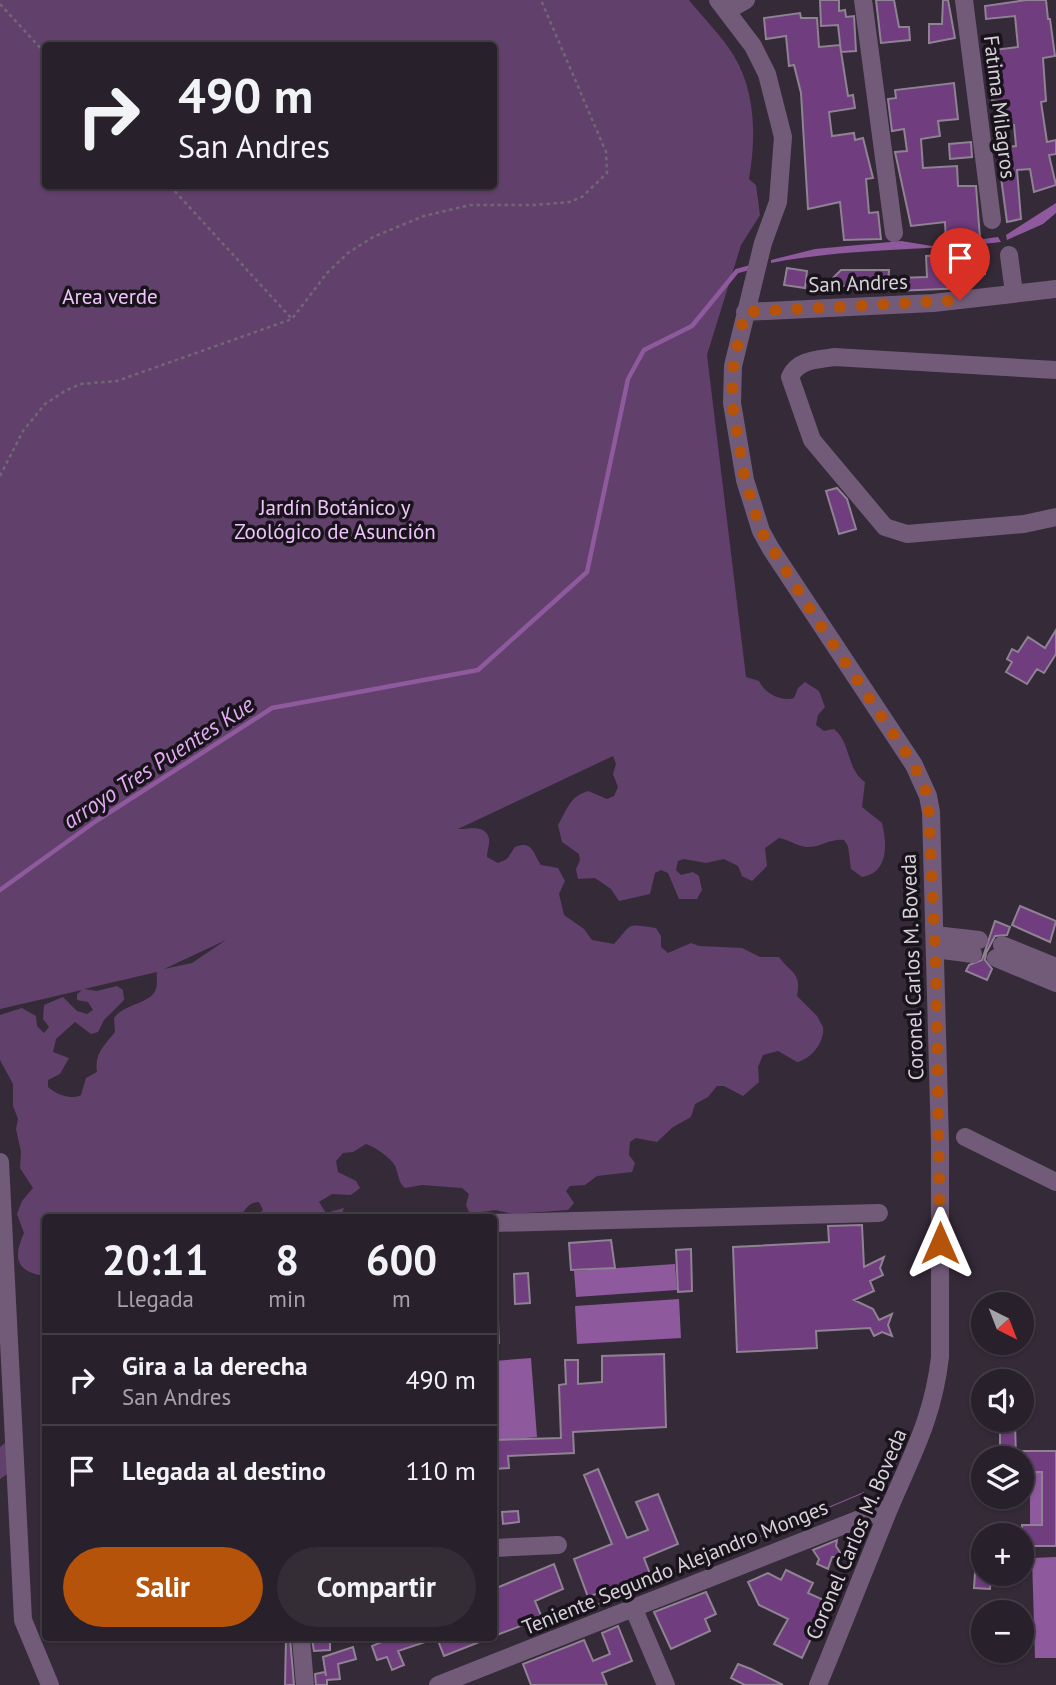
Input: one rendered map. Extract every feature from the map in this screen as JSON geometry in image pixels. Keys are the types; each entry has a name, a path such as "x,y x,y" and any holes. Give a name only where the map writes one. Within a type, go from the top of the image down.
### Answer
{"street":[{"path":"722,6 746,0"},
{"path":"863,0 894,233"},
{"name":"Fatima Milagros","path":"964,0 992,220"},
{"name":"Coronel Carlos M. Boveda","path":"722,6 753,46 766,74 783,137 778,202 762,243 733,366 732,403 750,499 771,549 923,781 931,812 948,1318 936,1389 926,1427 890,1507 818,1685"},
{"path":"1009,255 1014,293"},
{"name":"San Andres","path":"745,312 894,306 1056,289"},
{"path":"1056,370 834,356 803,363 794,369 790,377 812,440 885,527 907,534 1024,524 1056,517"},
{"path":"935,942 976,947"},
{"path":"1056,967 999,951 1056,983"},
{"path":"965,1137 1056,1182"},
{"path":"0,1162 23,1620 50,1685"},
{"path":"497,1223 878,1213"},
{"name":"Teniente Segundo Alejandro Monges","path":"439,1685 890,1507"},
{"path":"497,1548 558,1545"},
{"path":"633,1607 666,1685"},
{"path":"301,1641 305,1685"}],"path":[{"path":"0,476 23,430 45,404 65,391 80,384 117,381 292,319 327,273 348,253 373,237 424,216 470,205 569,202 597,186 607,173 606,152 541,0"},
{"path":"0,4 42,50"},
{"path":"173,189 292,319"}],"green space":[{"name":"Jardín Botánico y Zoológico de Asunción","path":"0,0 689,0 734,56 747,85 752,116 753,148 749,179 756,185 760,215 741,245 707,355 746,677 759,681 770,693 784,699 794,698 798,688 805,682 819,691 825,707 818,715 816,725 824,731 834,729 839,734 855,770 865,782 862,807 882,823 884,856 877,870 862,877 851,869 848,846 844,840 806,847 779,838 765,848 767,866 752,881 742,876 738,866 724,859 706,863 684,859 678,861 676,870 681,875 693,872 699,876 702,890 697,899 679,899 668,873 661,870 655,873 650,894 619,901 611,889 595,878 578,879 576,869 580,860 579,854 562,842 558,825 569,805 582,794 588,791 607,799 614,796 618,787 613,774 616,764 613,756 458,829 475,828 484,831 489,839 487,857 498,863 507,859 515,847 526,845 532,849 541,865 558,868 565,881 559,894 564,915 584,929 592,940 614,944 628,928 639,926 656,928 661,936 661,947 668,953 691,943 699,946 742,948 760,957 779,957 797,978 797,996 817,1016 823,1027 822,1038 816,1049 797,1062 778,1051 763,1055 758,1067 759,1082 743,1096 724,1086 717,1086 708,1097 695,1104 691,1117 673,1127 657,1142 636,1138 630,1142 629,1155 635,1163 632,1172 597,1176 585,1185 570,1186 566,1191 574,1203 568,1210 513,1214 495,1210 470,1214 466,1205 469,1194 462,1188 422,1185 405,1188 391,1161 366,1144 353,1152 343,1153 336,1161 338,1172 356,1181 360,1188 351,1195 332,1194 319,1202 326,1213 344,1208 342,1214 258,1214 263,1210 259,1202 255,1202 242,1214 42,1214 42,1275 28,1271 19,1263 18,1257 24,1233 17,1214 22,1201 33,1188 20,1168 21,1152 16,1129 18,1119 13,1106 13,1084 0,1060 0,1015 22,1008 36,1016 37,1026 44,1033 49,1027 43,1019 44,1005 63,997 77,1011 87,1014 93,1010 88,1002 77,1000 77,994 82,990 0,1009","holes":["226,940 192,963 164,969","157,972 157,987 153,994 124,1009 114,1018 115,1032 99,1054 97,1072 86,1078 81,1095 69,1097 48,1087 48,1080 60,1074 69,1058 53,1052 56,1039 75,1022 91,1034 98,1032 104,1020 124,1000 123,990 117,986 97,991 84,989"]},
{"path":"11,1438 12,1471 0,1479 0,1447"}],"shaded area":[{"path":"1056,203 1056,213 1043,224 1007,240 1006,235"},
{"path":"998,237 1001,242 857,252 771,263 771,260 815,249 901,241 932,246"},
{"path":"675,1264 677,1290 576,1297 574,1271"},
{"path":"497,1270 500,1344 497,1344"},
{"path":"679,1299 681,1338 577,1344 575,1306"},
{"path":"531,1358 537,1437 497,1441 497,1361"},
{"path":"1034,1472 1042,1472 1042,1525 1030,1523 1030,1509 1034,1509"},
{"path":"864,1493 544,1628 544,1626"},
{"path":"1056,1557 1056,1658 1035,1658 1034,1558"}],"building":[{"path":"820,0 839,0 839,11 845,10 846,17 854,16 856,51 841,52 838,25 821,26"},
{"path":"876,0 894,0 899,27 909,27 910,40 881,43"},
{"path":"943,0 948,0 955,38 929,43 929,24 942,24"},
{"path":"1046,0 1050,19 1055,56 1043,58 1046,101 1041,102 1047,142 1056,140 1056,154 1049,155 1056,185 1034,192 1030,169 1017,170 1021,219 1007,222 997,148 1016,146 1014,125 1003,126 1002,101 992,101 991,61 988,62 986,51 1018,47 1015,16 986,19 985,6"},
{"path":"800,13 801,18 817,18 819,47 840,45 848,96 853,95 855,108 829,112 832,136 854,133 855,140 863,138 873,178 866,179 869,213 878,212 881,239 844,240 840,202 808,209 801,93 794,65 789,66 786,36 766,39 764,18"},
{"path":"954,83 958,119 938,121 940,136 921,139 923,168 957,166 958,186 976,186 980,238 946,244 945,222 911,226 895,152 907,151 904,129 892,131 888,99 896,98 895,90"},
{"path":"971,142 972,157 950,159 949,144"},
{"path":"948,255 951,274 963,272 965,288 895,291 896,278 927,277 926,256"},
{"path":"984,259 985,274 974,275 972,261"},
{"path":"787,268 807,271 805,288 784,285"},
{"path":"841,270 889,270 888,286 835,286 830,281"},
{"path":"837,488 847,499 856,529 839,534 826,491"},
{"path":"1056,630 1056,654 1044,673 1037,669 1027,684 1006,672 1012,662 1007,659 1012,649 1018,652 1028,637 1045,648"},
{"path":"1020,906 1056,921 1050,942 1012,925"},
{"path":"995,921 1010,927 1007,935 995,936 986,953 985,960 992,969 987,980 966,971 969,965 982,960"},
{"path":"862,1225 864,1267 884,1257 880,1268 883,1275 870,1281 874,1291 854,1300 873,1309 879,1320 892,1314 888,1325 892,1336 882,1332 874,1336 870,1328 816,1331 817,1348 737,1352 733,1247 829,1242 828,1226"},
{"path":"611,1240 615,1268 571,1270 569,1243"},
{"path":"691,1249 692,1291 678,1292 676,1250"},
{"path":"528,1273 530,1303 515,1304 514,1274"},
{"path":"664,1354 666,1427 573,1432 574,1453 508,1456 509,1468 497,1469 497,1440 561,1438 559,1385 566,1384 565,1360 578,1360 578,1384 602,1382 602,1356"},
{"path":"1000,1432 1015,1432 1016,1446 1000,1446"},
{"path":"1034,1451 1056,1451 1056,1546 1034,1546 1034,1525 1042,1525 1042,1472 1034,1472"},
{"path":"598,1469 627,1538 648,1530 636,1502 658,1494 678,1544 644,1558 650,1574 588,1597 574,1559 612,1544 584,1475"},
{"path":"518,1511 519,1522 503,1524 502,1512"},
{"path":"837,1540 836,1546 843,1557 832,1557 828,1569 817,1564 819,1559 813,1550"},
{"path":"554,1564 563,1589 535,1601 542,1618 497,1635 497,1588"},
{"path":"786,1570 813,1583 808,1593 828,1602 802,1658 774,1644 788,1619 759,1605 748,1582 768,1573 781,1580"},
{"path":"974,1586 990,1586 990,1589"},
{"path":"706,1592 716,1614 705,1619 710,1631 671,1649 654,1612"},
{"path":"618,1626 632,1661 602,1673 607,1685 531,1685 523,1664 584,1640 593,1661 610,1654 602,1633"},
{"path":"286,1641 290,1641 294,1685 285,1685"},
{"path":"312,1641 330,1641 330,1650 314,1651"},
{"path":"384,1641 428,1641 398,1651 404,1665 392,1670 387,1657 377,1660 372,1646"},
{"path":"438,1641 482,1641 444,1656"},
{"path":"353,1647 356,1659 338,1664 340,1679 327,1680 327,1685 316,1685 315,1674 325,1672 326,1676 323,1657"},
{"path":"738,1664 783,1685 745,1685 731,1678"}],"waterway":[{"name":"arroyo Tres Puentes Kue","path":"0,890 96,821 272,708 478,670 587,572 628,379 644,350 692,326 737,271 752,267"}],"route":[{"path":"940,1243 936,974 931,812 928,796 914,765 816,619 761,531 745,480 732,403 733,366 745,312 786,308 894,306 960,300"}],"park label":[{"name":"Area verde","path":"110,296"}]}
